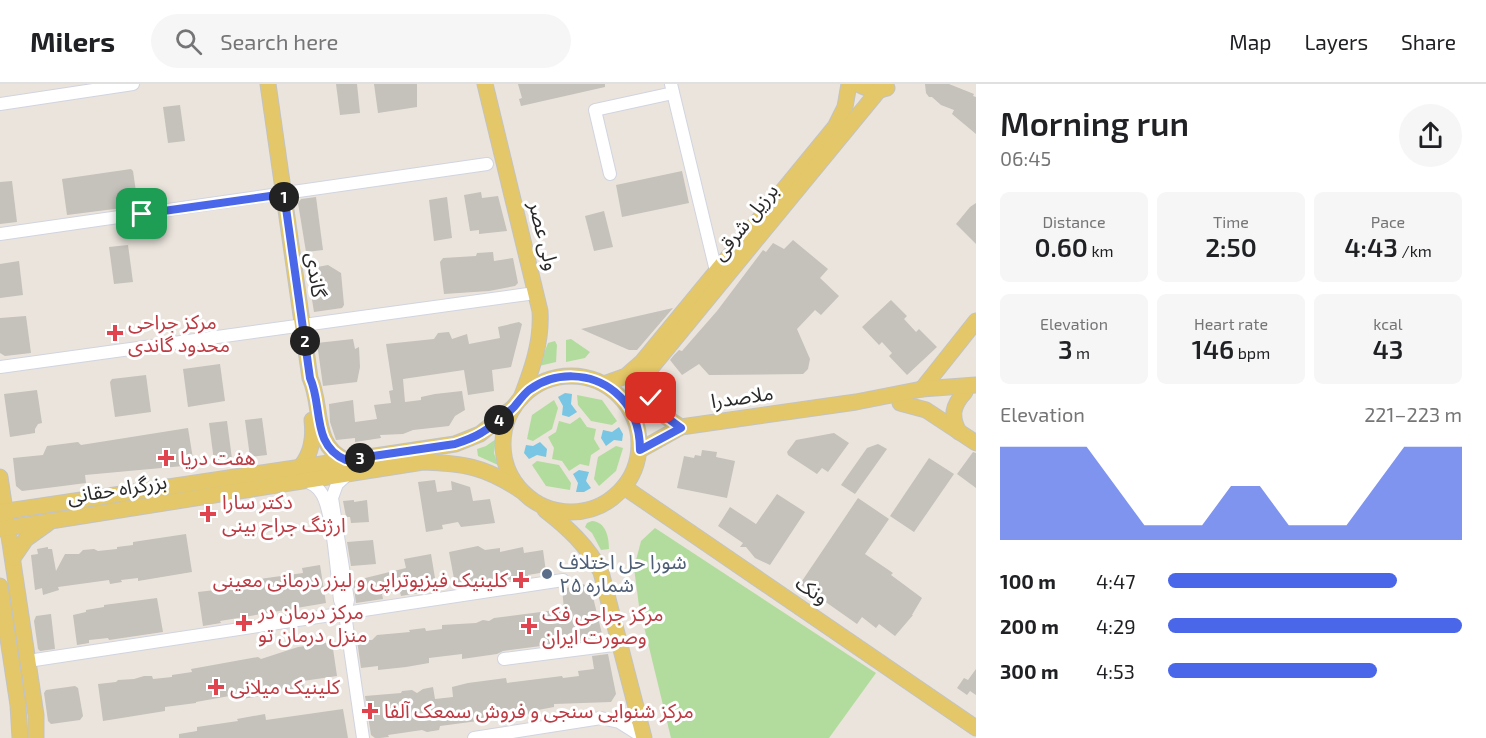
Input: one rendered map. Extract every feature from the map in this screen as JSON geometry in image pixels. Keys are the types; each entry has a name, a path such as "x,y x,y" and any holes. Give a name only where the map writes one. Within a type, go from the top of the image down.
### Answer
{"main road":[{"name":"گاندی","path":"268,84 310,378 315,388 320,425 326,443 347,467"},
{"name":"ولی عصر","path":"485,84 540,311 538,351 517,402"},
{"path":"835,145 835,127 846,107 849,84"},
{"path":"858,84 865,88 886,86"},
{"name":"برزیل شرقی","path":"681,428 657,409 645,383 646,374 835,145 852,121 886,86"},
{"path":"835,127 852,121"},
{"name":"برزیل شرقی","path":"604,384 633,371 835,127"},
{"path":"922,390 976,321"},
{"path":"538,504 556,511 585,511 603,505 624,487 634,472 640,450 638,431 632,412 620,396 604,384 585,377 557,377 539,384 517,402 505,427 503,448 507,467 520,490 568,529 593,556 601,572 644,737"},
{"path":"302,474 313,435 310,378"},
{"path":"959,432 953,412 955,405 972,389"},
{"name":"ملاصدرا","path":"640,450 681,428 922,390 972,389"},
{"name":"ملاصدرا","path":"856,402 900,403 972,389"},
{"name":"بزرگراه حقانی","path":"4,529 347,467 455,444 480,434 517,402"},
{"name":"ملاصدرا","path":"900,403 926,410 976,443"},
{"name":"بزرگراه حقانی","path":"347,467 423,462 456,463 479,469 520,490"},
{"name":"بزرگراه حقانی","path":"2,511 302,474"},
{"path":"0,477 4,529 13,558 36,715 36,738"},
{"name":"ونک","path":"624,487 976,728"},
{"path":"13,558 26,539 52,521"},
{"path":"0,586 6,669 18,705 20,738"}],"street":[{"path":"0,104 133,84"},
{"path":"610,174 594,110 672,88 716,271"},
{"path":"0,234 487,164"},
{"path":"0,367 528,294"},
{"path":"345,614 348,600 332,498 347,467"},
{"path":"302,474 318,488 327,507 363,738"},
{"path":"28,662 563,580"},
{"path":"504,659 621,644"},
{"path":"474,738 601,718 619,722 644,737"}],"green space":[{"path":"571,339 590,352 585,358 566,362 566,340"},
{"path":"555,341 557,345 556,362 539,366 548,343"},
{"path":"577,395 602,400 617,421 612,425 591,421 578,405"},
{"path":"554,400 558,408 552,429 533,441 527,439 532,415"},
{"path":"580,417 587,427 596,429 594,439 600,449 591,455 589,466 580,464 569,471 562,461 552,459 554,448 548,437 556,432 559,421 570,424"},
{"path":"496,439 494,453 498,465 478,456 477,449"},
{"path":"616,446 623,448 616,471 599,486 594,479 598,457"},
{"path":"537,461 559,465 571,483 570,490 546,486 532,465"},
{"path":"592,521 604,527 609,549 601,550 592,533 585,527"},
{"path":"655,528 876,673 829,738 671,738 639,606 634,568 641,541"}],"water":[{"path":"565,393 572,394 571,404 577,412 569,417 562,415 563,406 558,397"},
{"path":"619,427 623,434 622,441 614,440 606,446 601,438 603,430 612,432"},
{"path":"540,442 547,449 546,457 537,455 529,459 524,453 526,445 533,446"},
{"path":"579,470 589,472 586,481 591,488 584,492 576,492 578,483 573,474"}],"building":[{"path":"336,84 357,84 360,113 340,115"},
{"path":"374,84 417,84 417,107 378,113"},
{"path":"518,84 605,84 605,87 521,106 519,99 522,98"},
{"path":"925,84 949,84 974,94 973,96 976,97 976,134 952,114 954,110 929,97"},
{"path":"180,105 185,141 168,143 163,107"},
{"path":"131,169 138,206 67,215 62,179"},
{"path":"682,171 689,203 622,217 616,185"},
{"path":"12,181 17,222 0,224 0,182"},
{"path":"481,192 482,198 498,196 507,231 479,234 479,230 470,231 464,195"},
{"path":"316,197 323,250 306,252 298,203 301,199"},
{"path":"447,197 452,238 434,241 429,200"},
{"path":"976,203 976,244 956,224"},
{"path":"604,211 613,247 594,251 585,216"},
{"path":"793,240 828,269 820,278 839,296 821,315 815,310 797,329 810,359 808,369 803,374 709,375 699,364 682,375 670,360 674,355 679,350 682,351 717,311 763,250 766,252 773,243 784,249"},
{"path":"128,245 133,282 114,284 109,247"},
{"path":"493,252 494,261 513,258 518,283 515,286 489,291 444,294 440,262 443,258 476,256 477,253"},
{"path":"19,261 23,295 0,298 0,264"},
{"path":"328,265 341,273 344,305 342,308 314,312 307,269"},
{"path":"891,300 907,316 904,319 916,332 919,329 937,347 907,375 889,356 892,353 882,342 879,345 862,327"},
{"path":"673,308 637,350 629,350 581,329"},
{"path":"26,316 31,353 5,356 0,353 0,318"},
{"path":"519,322 522,324 511,367 492,370 494,391 468,395 464,370 403,379 405,402 421,400 421,397 435,394 462,391 465,410 455,416 449,426 413,430 403,434 380,435 381,438 355,442 355,438 336,440 330,422 329,404 353,400 355,422 377,419 374,405 391,403 389,391 393,390 386,344 434,339 438,333 449,332 452,339 467,334 469,344 500,338 498,327"},
{"path":"353,339 355,349 359,347 360,367 357,382 323,386 317,343"},
{"path":"220,364 225,401 188,407 183,369"},
{"path":"146,375 151,412 115,417 110,382 112,379"},
{"path":"37,390 42,423 38,424 35,433 10,437 4,394"},
{"path":"262,418 267,455 250,457 245,420"},
{"path":"227,421 232,459 214,461 209,423"},
{"path":"188,428 194,465 85,475 86,483 22,491 16,486 13,458 43,455 47,446 78,442 81,445"},
{"path":"834,433 849,443 828,472 822,468 817,474 788,455 787,452 796,440"},
{"path":"878,444 887,449 855,494 841,485 867,448"},
{"path":"702,450 717,452 716,457 735,461 727,498 677,488 684,456 694,458 695,455 701,456"},
{"path":"973,452 976,453 976,488 957,474"},
{"path":"929,458 954,474 914,532 890,516"},
{"path":"435,480 437,492 452,490 451,481 470,487 473,501 490,499 495,523 461,527 458,522 442,525 443,529 426,532 418,482"},
{"path":"777,494 805,512 770,565 755,558 746,547 740,547 743,543 718,526 730,507 756,524"},
{"path":"858,498 889,519 865,554 893,573 891,575 922,598 913,615 895,636 879,624 876,628 862,617 857,624 800,584"},
{"path":"354,500 354,502 367,500 369,522 351,523 350,517 346,517 343,501"},
{"path":"186,534 192,572 138,581 138,578 110,584 109,580 58,587 59,590 43,595 42,588 35,590 31,555 38,554 37,549 48,547 52,549 56,571 65,554 79,554 83,550 117,549 117,547 133,545 133,542"},
{"path":"373,540 376,564 351,566 347,542"},
{"path":"478,546 485,550 500,548 500,552 523,547 524,553 543,550 546,572 473,585 472,581 455,584 449,552"},
{"path":"431,554 437,590 401,596 400,592 382,594 383,599 356,603 353,581 406,568 404,559"},
{"path":"320,565 326,603 203,626 198,592 251,587 252,580 303,573 302,568"},
{"path":"583,584 590,588 592,593 603,638 503,651 462,659 462,654 429,658 429,663 406,667 378,670 378,666 361,668 357,640 372,640 377,635 410,632 409,630 442,629 442,625 476,623 494,618 564,609 562,589"},
{"path":"157,598 163,632 109,640 108,638 89,640 89,643 77,645 73,615 104,607 104,605"},
{"path":"51,614 55,649 40,651 34,621 36,616"},
{"path":"332,642 337,676 303,681 304,689 236,700 235,695 165,707 165,711 103,721 98,684 144,676 152,676 153,679 172,677 172,675 192,672 191,669 258,657 261,659 298,647"},
{"path":"608,654 616,694 611,702 554,704 554,707 538,710 539,713 440,726 439,730 427,732 422,730 380,738 371,735 365,696 412,690 417,693 433,687 435,699 453,697 452,687 468,683 506,678 507,683 579,676 578,671 594,669 592,656"},
{"path":"976,669 976,695 970,691 967,695 957,688 964,678 968,680"},
{"path":"75,686 78,688 83,716 80,720 51,724 48,721 44,693 46,690"},
{"path":"343,709 348,738 179,738 179,734 197,731 197,727 238,721 237,719 265,714 266,720"}],"place":[{"name":"مرکز جراحی محدود گاندی","path":"115,333"},
{"name":"هفت دریا","path":"166,458"},
{"name":"دکتر سارا ارژنگ جراح بینی","path":"208,514"},
{"name":"شورا حل اختلاف شماره ۲۵","path":"547,574"},
{"name":"کلینیک فیزیوتراپی و لیزر درمانی معینی","path":"521,580"},
{"name":"مرکز درمان در منزل درمان تو","path":"244,623"},
{"name":"مرکز جراحی فک وصورت ایران","path":"529,626"},
{"name":"کلینیک میلانی","path":"216,687"},
{"name":"مرکز شنوایی سنجی و فروش سمعک آلفا","path":"370,711"}],"route":[{"path":"142,214 284,194 310,378 315,388 320,425 328,448 346,460 455,444 470,439 497,422 539,384 567,376 585,377 604,384 620,396 636,421 640,450 681,428 662,414 651,398"}]}
